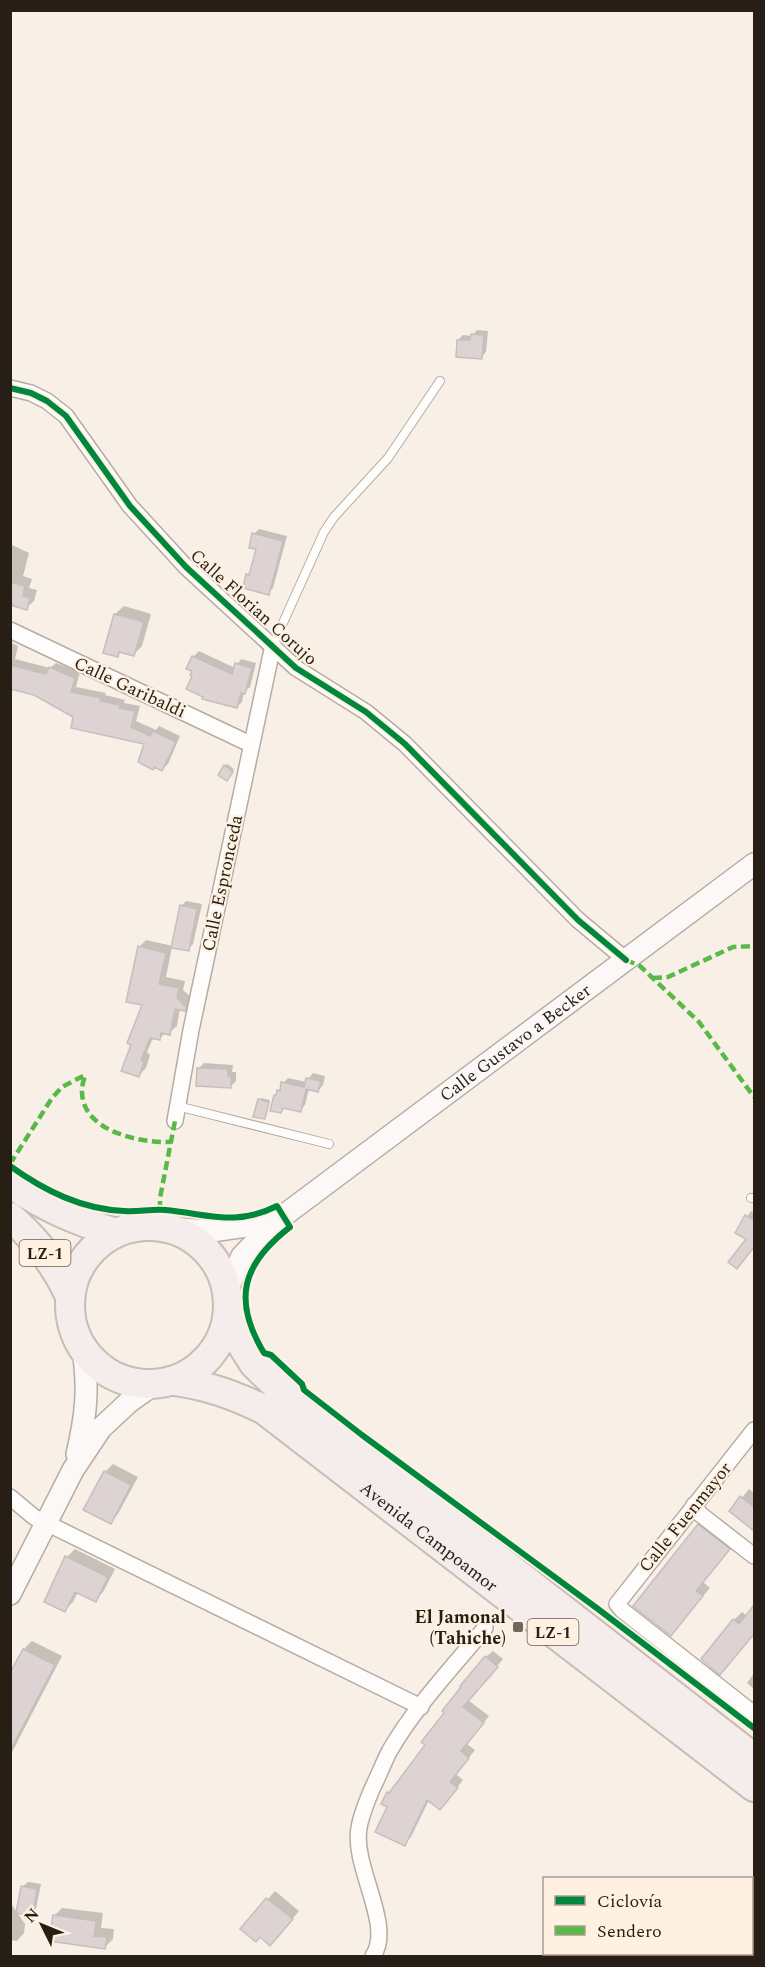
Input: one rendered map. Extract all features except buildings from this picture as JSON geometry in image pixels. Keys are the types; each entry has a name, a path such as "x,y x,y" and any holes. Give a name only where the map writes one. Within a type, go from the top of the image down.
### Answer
{"highway":[{"name":"LZ-1","path":"10,1183 33,1200 73,1220 116,1233"},
{"name":"LZ-1","path":"10,1217 42,1250 61,1277 70,1296"},
{"name":"LZ-1","path":"163,1383 126,1382 102,1369 83,1350 72,1324 70,1296 77,1270 93,1248 116,1233 146,1225 177,1230 200,1243 218,1263 228,1298"},
{"path":"163,1383 202,1365 222,1338 228,1298"},
{"name":"Avenida Campoamor","path":"228,1298 237,1336 254,1364 283,1392 596,1634 750,1774"},
{"name":"Avenida Campoamor","path":"163,1383 203,1385 230,1393 263,1409 750,1774"},
{"path":"596,1634 634,1650 754,1743"},
{"path":"750,1774 751,1799 754,1802"}],"street":[{"name":"Calle Florian Corujo","path":"10,388 32,393 66,416 130,506 213,593 296,668 366,712 405,744 578,920 626,960"},
{"name":"Calle Garibaldi","path":"10,630 250,744"},
{"name":"Calle Espronceda","path":"176,1114 250,744 273,645"},
{"name":"Calle Gustavo a Becker","path":"228,1298 242,1256 275,1222 754,864"},
{"name":"Calle Gustavo a Becker","path":"177,1230 212,1231 275,1222"},
{"path":"74,1470 85,1422 87,1380 83,1350"},
{"path":"10,1594 74,1470 101,1428 129,1402 163,1383"},
{"name":"Calle Fuenmayor","path":"754,1430 617,1604 754,1714"},
{"path":"10,1497 34,1517 421,1707"},
{"path":"694,1505 700,1514 754,1556"},
{"path":"373,1956 380,1937 358,1856 359,1826 387,1757 421,1707 484,1628"}],"lane":[{"path":"273,645 324,532 388,458 440,381"},
{"path":"176,1114 329,1144"}],"marked path":[{"path":"653,978 668,977 733,947 754,946"},
{"path":"626,960 640,966 699,1022 754,1097"},
{"path":"10,1164 52,1098 62,1087 85,1075 82,1089 84,1103 91,1115 101,1124 128,1137 171,1142"},
{"path":"160,1210 160,1198 175,1121"}],"cycle path":[{"path":"10,388 31,393 47,401 66,416 130,506 186,567 296,668 366,712 405,744 578,920 626,960"},
{"path":"10,1166 50,1191 93,1207 108,1210 165,1210 235,1218 277,1206 290,1227 261,1255 252,1269 247,1284 248,1316 264,1353 271,1355 302,1384 304,1390 362,1435 598,1609 754,1728"}],"place":[{"name":"El Jamonal (Tahiche)","path":"518,1627"}]}
